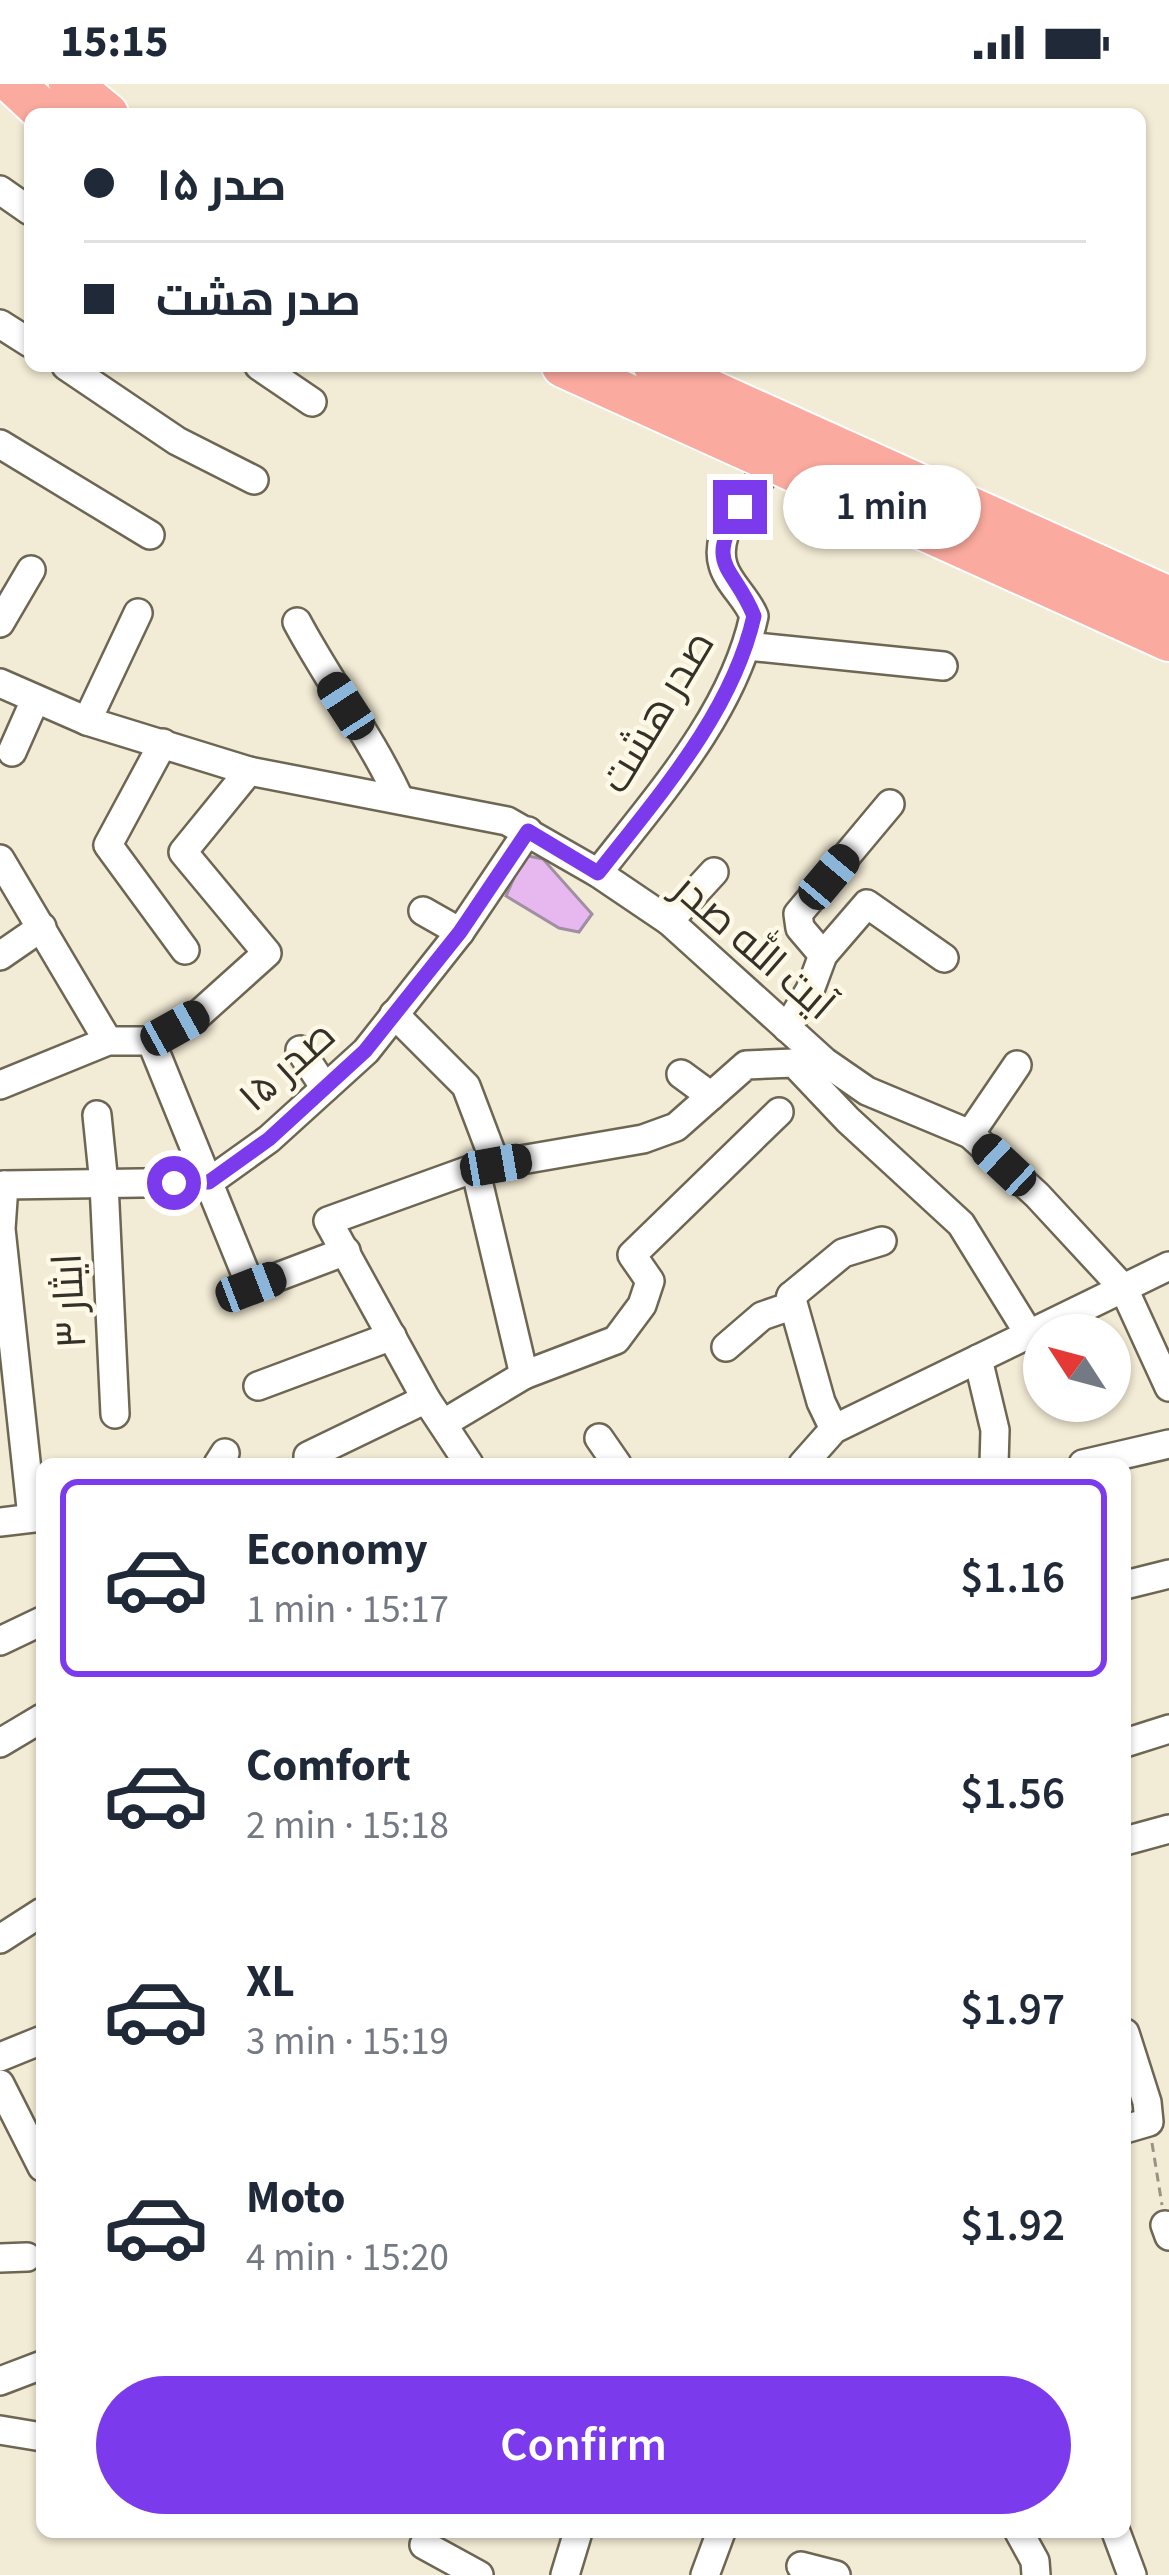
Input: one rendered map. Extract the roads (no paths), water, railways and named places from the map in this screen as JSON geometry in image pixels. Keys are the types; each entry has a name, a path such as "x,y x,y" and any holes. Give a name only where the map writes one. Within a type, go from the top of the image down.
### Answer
{"highway":[{"path":"14,84 40,108"},
{"path":"70,84 100,108"},
{"path":"580,372 786,446 1169,598"},
{"path":"665,372 786,446 1169,640"}],"street":[{"path":"74,372 177,441 254,480"},
{"path":"268,372 311,402"},
{"path":"0,444 150,535"},
{"name":"صدر هشت","path":"598,873 677,771 747,646 754,616 723,565 722,548 740,507 786,446"},
{"path":"0,623 31,570"},
{"path":"87,721 138,614"},
{"path":"297,622 400,798"},
{"path":"747,646 944,666"},
{"name":"آیت الله صدر","path":"0,683 87,721 250,771 507,820 598,873 669,921 787,1028 867,1091 970,1134 1037,1195 1124,1289 1169,1387"},
{"path":"12,752 35,700"},
{"path":"163,743 108,845 184,950"},
{"path":"0,1085 108,1041 151,1040 198,1015 267,953 183,852 250,771"},
{"path":"823,955 800,928 798,914 890,804"},
{"name":"صدر ۱۵","path":"209,1182 269,1139 365,1051 460,932 528,831"},
{"path":"0,859 108,1041"},
{"path":"669,921 714,872"},
{"path":"787,1028 810,990 823,955 867,904 944,958"},
{"path":"423,911 460,932"},
{"path":"0,956 42,928"},
{"path":"394,1014 466,1087 486,1167 524,1375"},
{"path":"151,1040 251,1287 346,1250"},
{"path":"300,1050 325,1088"},
{"path":"465,1458 426,1399 328,1221 486,1167 643,1139 676,1127 746,1064 794,1063 848,1120 961,1223 1023,1324"},
{"path":"970,1134 1017,1065"},
{"path":"681,1074 711,1096"},
{"path":"443,1423 524,1375 616,1340 642,1305 650,1281 632,1255 779,1112"},
{"name":"ایثار ۳","path":"97,1114 115,1414"},
{"path":"36,1509 0,1229 2,1182 209,1182"},
{"path":"726,1347 762,1316 788,1307 791,1296 842,1253 882,1241"},
{"path":"1071,1314 1169,1265"},
{"path":"791,1296 821,1402 834,1429"},
{"path":"258,1386 392,1336"},
{"path":"808,1458 834,1429 1023,1337"},
{"path":"978,1359 995,1430 994,1458"},
{"path":"308,1456 426,1399"},
{"path":"599,1438 613,1458"},
{"path":"1109,1458 1169,1444"},
{"path":"0,1522 36,1517"},
{"path":"1131,1584 1169,1574"},
{"path":"0,1641 36,1625"},
{"path":"0,1743 36,1722"},
{"path":"1131,1741 1169,1729"},
{"path":"1131,1839 1169,1829"},
{"path":"0,1940 36,1916"},
{"path":"0,2057 36,2042"},
{"path":"1131,2053 1148,2111"},
{"path":"0,2084 36,2155"},
{"path":"0,2381 36,2368"},
{"path":"0,2430 36,2436"},
{"path":"565,2575 576,2538"},
{"path":"705,2575 719,2538"},
{"path":"1022,2538 1035,2561 1036,2575"},
{"path":"1118,2538 1132,2575"},
{"path":"423,2539 427,2575"},
{"path":"423,2539 479,2575"},
{"path":"800,2566 836,2575"}]}
